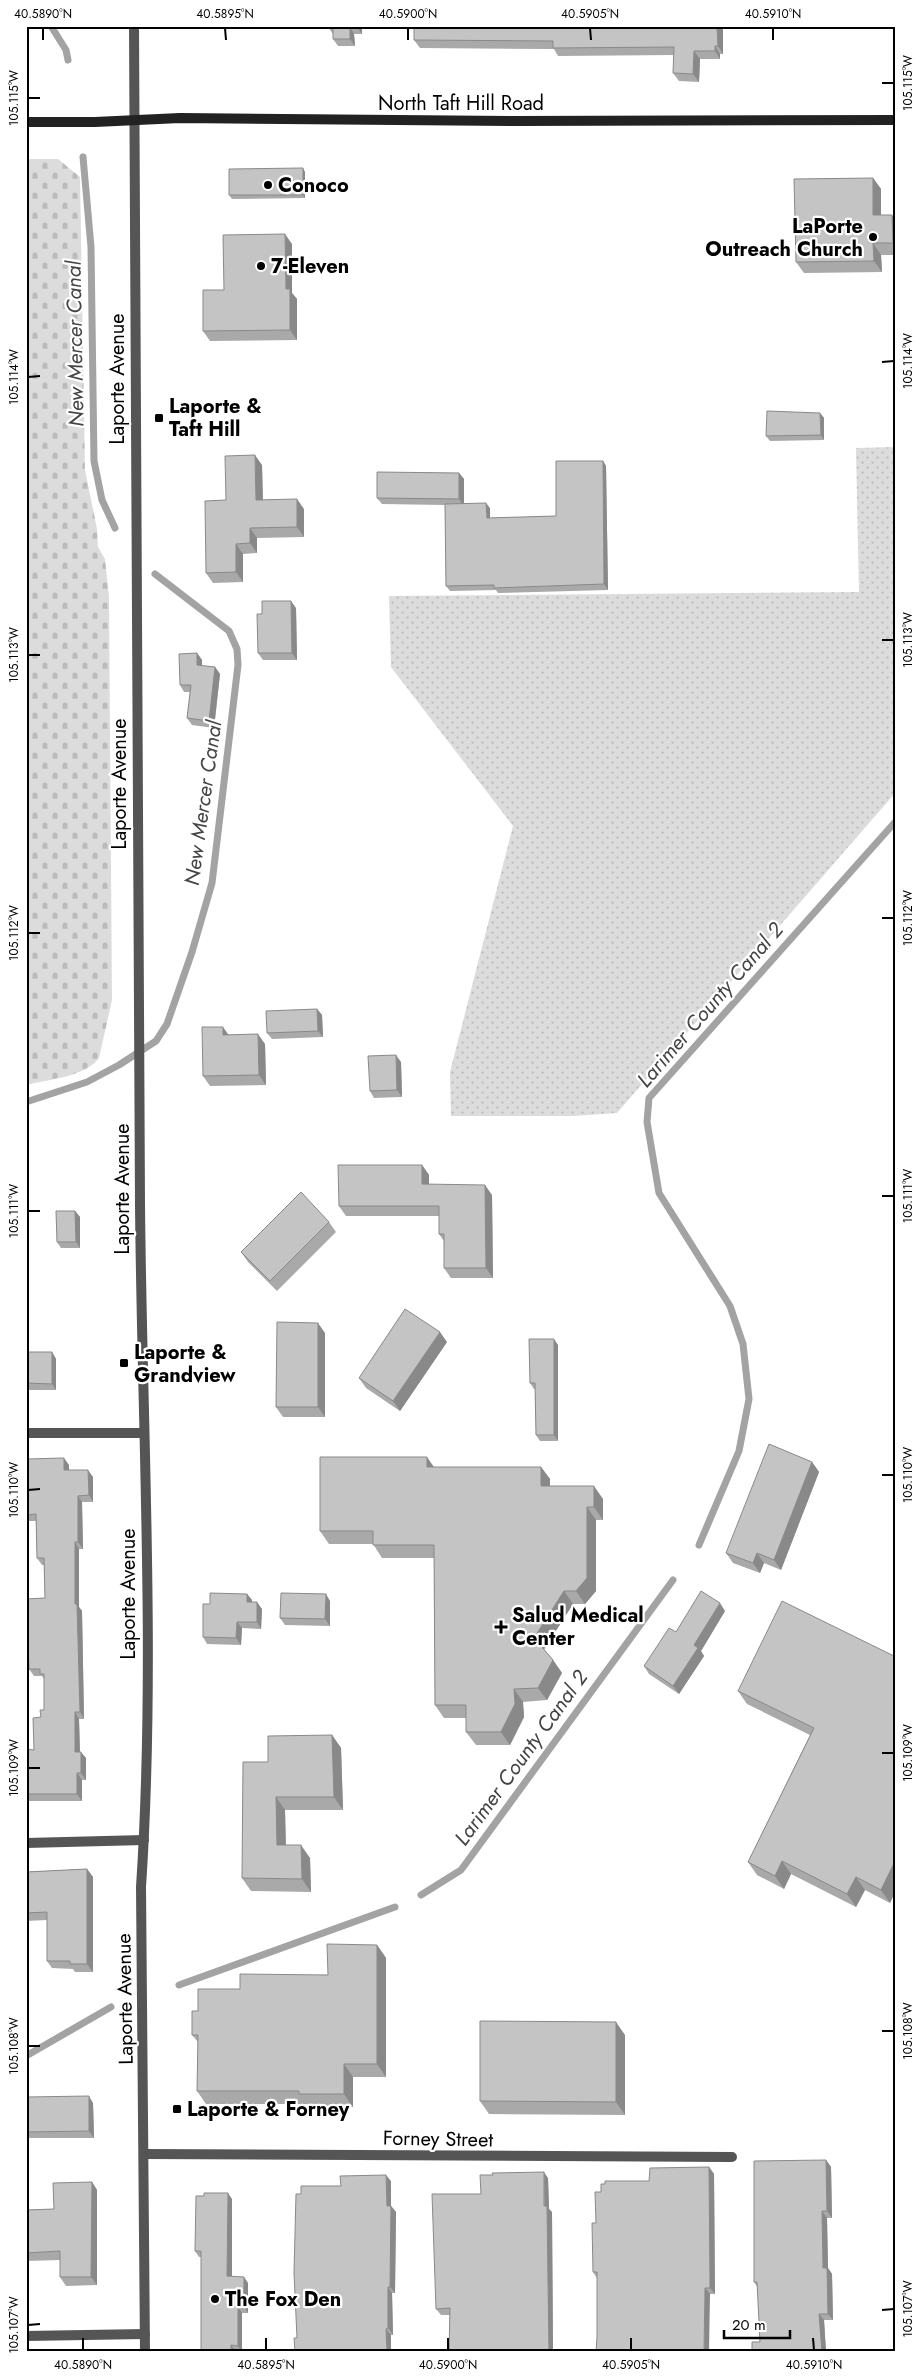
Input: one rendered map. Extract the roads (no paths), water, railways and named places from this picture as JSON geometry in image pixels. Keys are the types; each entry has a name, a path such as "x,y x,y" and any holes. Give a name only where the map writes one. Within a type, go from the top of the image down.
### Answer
{"main road":[{"name":"North Taft Hill Road","path":"26,122 190,118 505,121 896,120"}],"street":[{"name":"Laporte Avenue","path":"134,26 138,1032 147,1684 144,1840 141,1886 145,2352"},
{"path":"26,1433 144,1433"},
{"path":"26,1842 144,1840"},
{"name":"Forney Street","path":"144,2154 732,2157"},
{"path":"26,2336 145,2334"}],"waterway":[{"name":"New Mercer Canal","path":"51,26 66,50 68,60"},
{"name":"New Mercer Canal","path":"83,157 91,247 94,461 102,500 115,528"},
{"name":"New Mercer Canal","path":"26,1102 87,1082 119,1065 156,1041 167,1024 192,952 212,883 238,665 237,649 229,631 155,574"},
{"name":"Larimer County Canal 2","path":"699,1545 739,1451 749,1399 743,1344 730,1306 659,1193 647,1122 649,1098 896,821"},
{"name":"Larimer County Canal 2","path":"421,1895 461,1870 673,1580"},
{"name":"Larimer County Canal 2","path":"179,1985 395,1907"},
{"name":"Larimer County Canal 2","path":"26,2056 111,2007"}],"place":[{"name":"Conoco","path":"268,185"},
{"name":"LaPorte Outreach Church","path":"873,237"},
{"name":"7-Eleven","path":"261,266"},
{"name":"Laporte & Taft Hill","path":"159,418"},
{"name":"Laporte & Grandview","path":"124,1363"},
{"name":"Salud Medical Center","path":"501,1627"},
{"name":"Laporte & Forney","path":"177,2109"},
{"name":"The Fox Den","path":"215,2299"}]}
